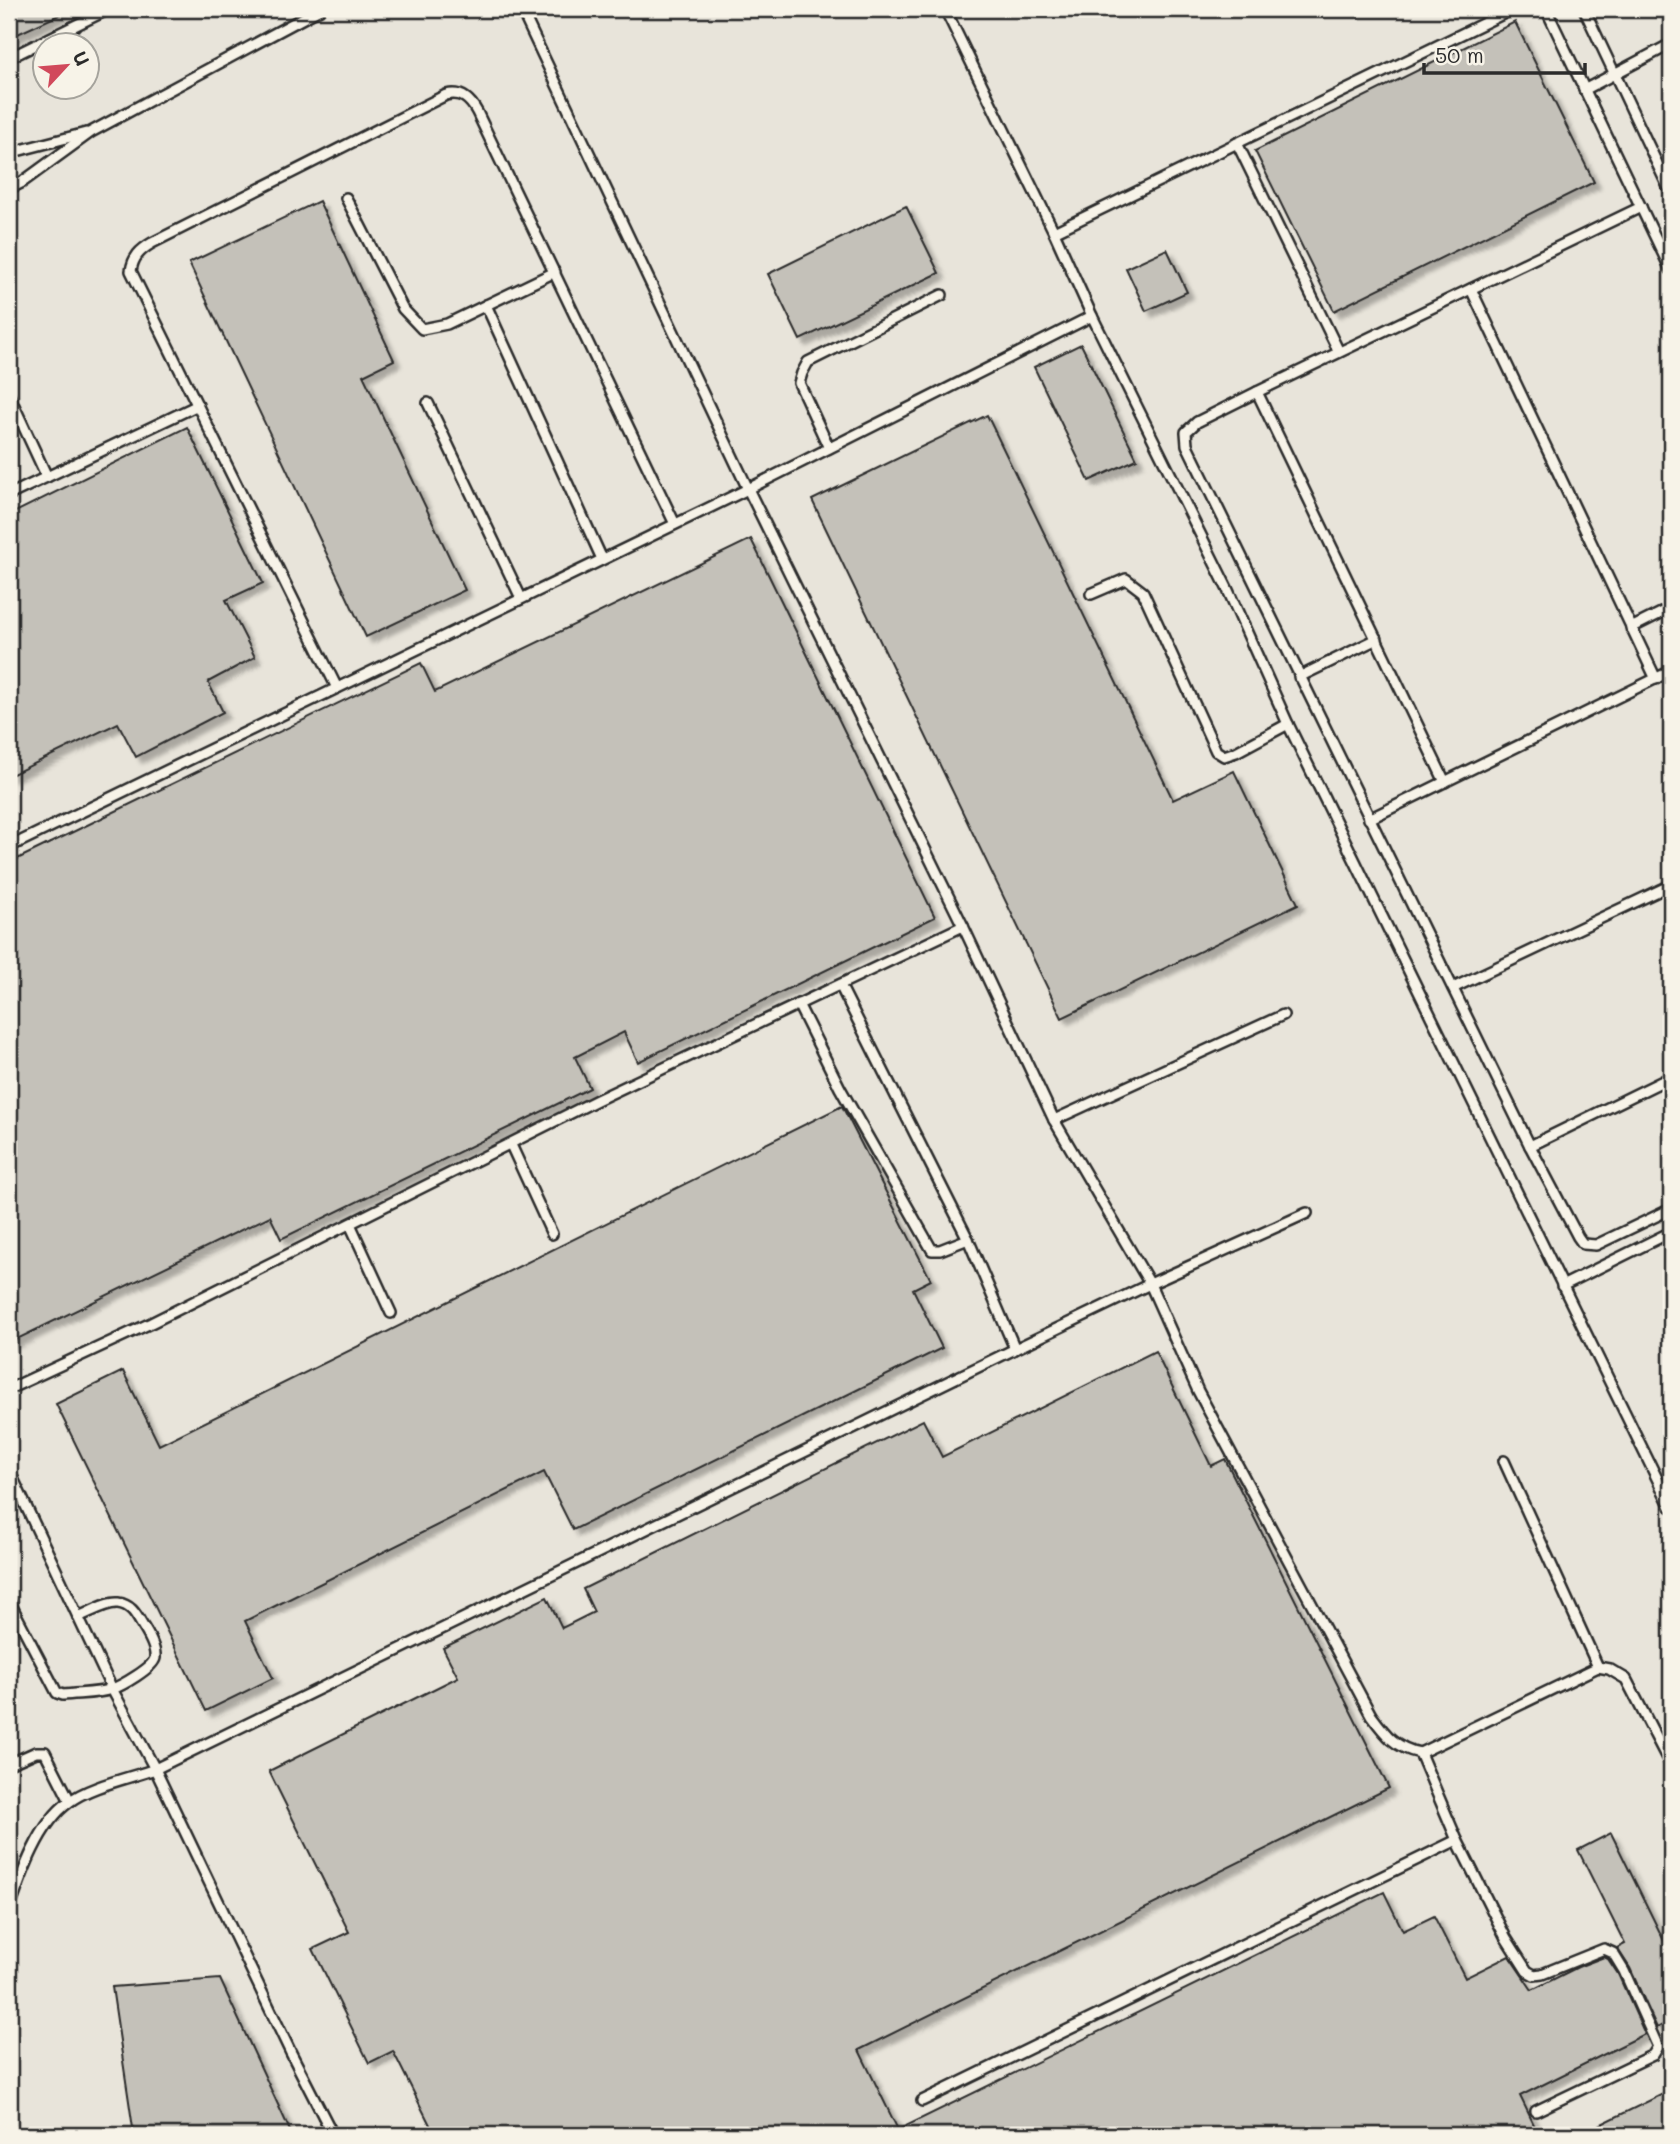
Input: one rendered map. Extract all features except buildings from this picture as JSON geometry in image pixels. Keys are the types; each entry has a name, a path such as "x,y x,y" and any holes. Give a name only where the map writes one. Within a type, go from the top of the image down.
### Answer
{"lane":[{"path":"9,58 109,9"},
{"path":"9,189 91,132 320,9"},
{"path":"521,9 748,489 963,926 1054,1120 1150,1284 1198,1391 1371,1715 1391,1741 1406,1750 1420,1753 1598,1667 1609,1669 1626,1679 1671,1766"},
{"path":"945,9 1092,316 1227,588 1289,724 1671,1507"},
{"path":"1054,232 1513,9"},
{"path":"1546,9 1671,270"},
{"path":"1584,9 1671,193"},
{"path":"1584,90 1671,44"},
{"path":"337,688 131,271 136,254 152,243 446,95 462,95 472,104 674,524"},
{"path":"9,153 91,132"},
{"path":"1237,143 1339,352"},
{"path":"346,198 403,309 422,329 447,324 555,272"},
{"path":"1641,206 1257,392 1186,432 1187,445 1299,677 1530,1146 1584,1244 1597,1245 1671,1209"},
{"path":"1471,289 1656,679"},
{"path":"829,448 799,383 808,362 942,295"},
{"path":"486,305 603,559"},
{"path":"9,847 748,489 1092,316"},
{"path":"1257,392 1445,782"},
{"path":"9,395 47,477"},
{"path":"428,403 521,598"},
{"path":"9,495 198,405"},
{"path":"1091,594 1126,579 1143,592 1216,751 1224,756 1237,752 1289,724"},
{"path":"1631,628 1671,608"},
{"path":"1299,677 1377,639"},
{"path":"1369,819 1671,671"},
{"path":"1453,988 1671,885"},
{"path":"9,1389 151,1323 597,1100 963,926"},
{"path":"841,985 968,1239 1015,1349"},
{"path":"798,1004 840,1088 932,1250 940,1251 968,1239"},
{"path":"1054,1120 1283,1015"},
{"path":"1530,1146 1671,1077"},
{"path":"511,1145 552,1234"},
{"path":"9,1910 23,1871 38,1843 54,1817 70,1801 155,1769 1015,1349 1307,1213"},
{"path":"350,1224 391,1313"},
{"path":"1562,1286 1671,1232"},
{"path":"1504,1461 1598,1667"},
{"path":"9,1470 13,1490 155,1769 333,2135"},
{"path":"9,1601 57,1693 64,1695 112,1689 153,1663 154,1648 132,1608 112,1603 78,1617"},
{"path":"9,1764 36,1752 45,1752 70,1801"},
{"path":"1420,1753 1457,1840 1506,1938 1527,1971 1534,1975 1542,1974 1604,1949 1613,1953 1624,1971 1658,2047 1653,2055 1536,2111"},
{"path":"922,2101 1457,1840"}],"shaded area":[{"path":"9,9 1671,9 1671,2135 9,2135"}]}
